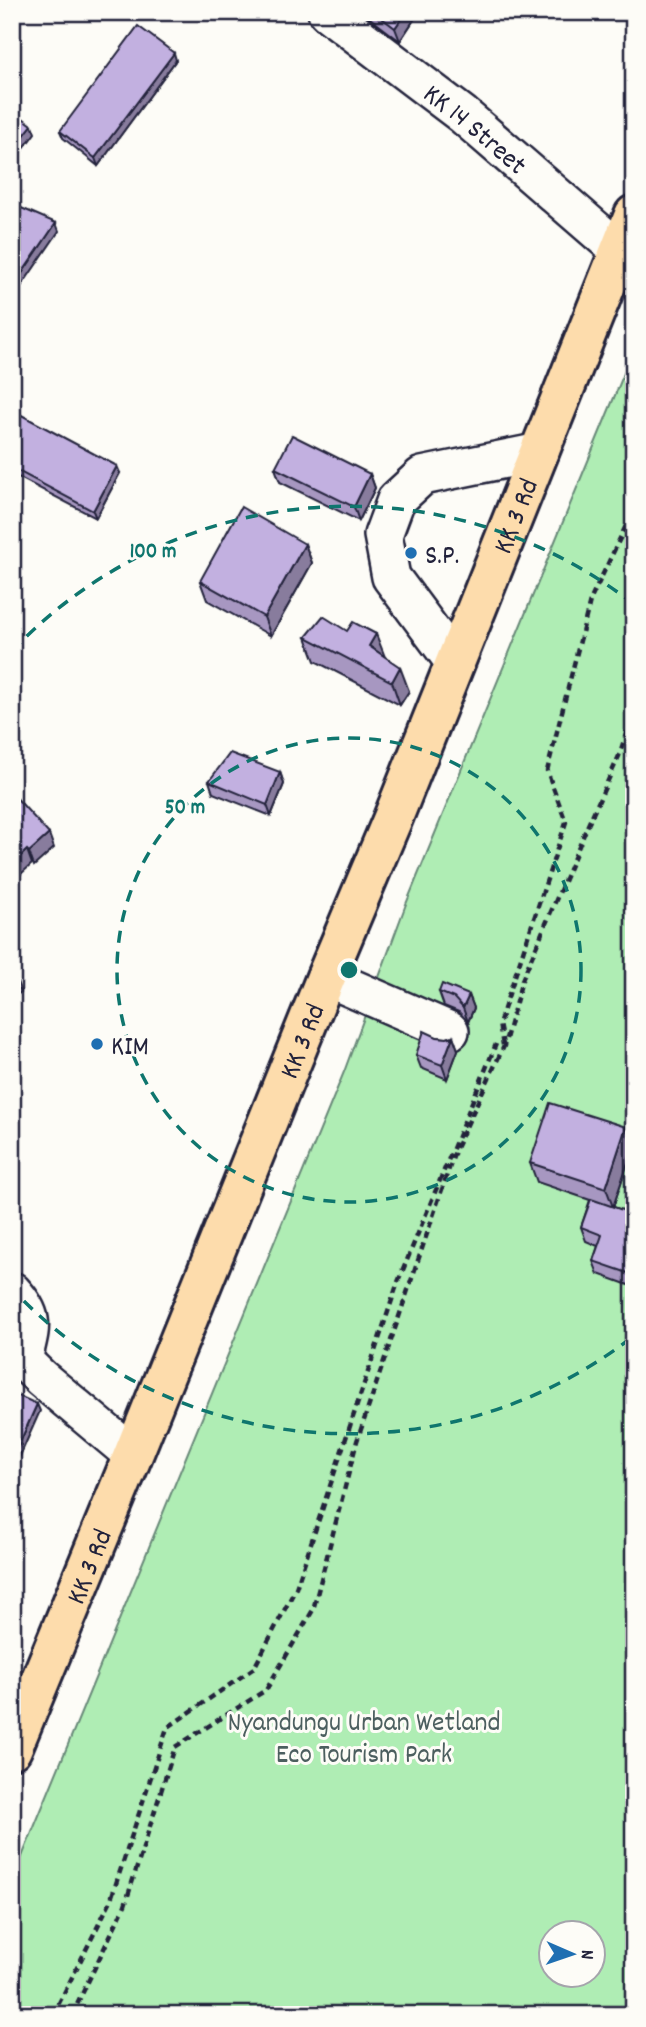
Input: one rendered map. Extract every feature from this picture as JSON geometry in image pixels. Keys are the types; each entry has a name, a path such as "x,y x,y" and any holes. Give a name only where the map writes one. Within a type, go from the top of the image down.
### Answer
{"highway":[{"name":"KK 3 Rd","path":"12,1749 393,818 634,215"}],"street":[{"name":"KK 14 Street","path":"327,12 463,115 620,251"},
{"path":"455,663 391,578 383,535 396,500 422,476 540,452"},
{"path":"326,977 450,1031"},
{"path":"12,1292 30,1315 30,1328 18,1355 41,1378 133,1455"}],"path":[{"path":"503,1046 499,1024 566,822 547,771 590,601 634,509"},
{"path":"72,2015 125,1905 175,1747 266,1690 313,1610 357,1441 456,1148 503,1046 522,980 619,756 634,709"},
{"path":"53,2015 110,1902 167,1728 254,1668 296,1588 398,1282 496,1044"}],"green space":[{"name":"Nyandungu Urban Wetland Eco Tourism Park","path":"634,349 634,2015 12,2015 12,1881 344,1072 406,904"}],"building":[{"path":"374,12 406,12 395,28"},
{"path":"138,26 174,53 95,158 60,131"},
{"path":"12,110 32,125 12,151"},
{"path":"12,204 56,223 12,288"},
{"path":"12,410 117,466 93,511 12,468"},
{"path":"292,435 370,474 354,507 275,468"},
{"path":"241,507 305,544 264,617 200,581"},
{"path":"323,616 347,631 353,622 376,634 369,646 400,667 392,682 306,637"},
{"path":"230,753 280,772 267,805 209,781"},
{"path":"12,793 49,834 12,864"},
{"path":"442,984 469,995 463,1008 454,998 439,992"},
{"path":"424,1031 437,1037 453,1036 442,1065 416,1055"},
{"path":"550,1103 626,1127 606,1188 530,1163"},
{"path":"591,1199 634,1214 634,1275 593,1261 602,1235 581,1227"},
{"path":"12,1393 37,1404 12,1460"}],"place":[{"name":"S.P.","path":"411,553"},
{"name":"KIM","path":"97,1044"}]}
